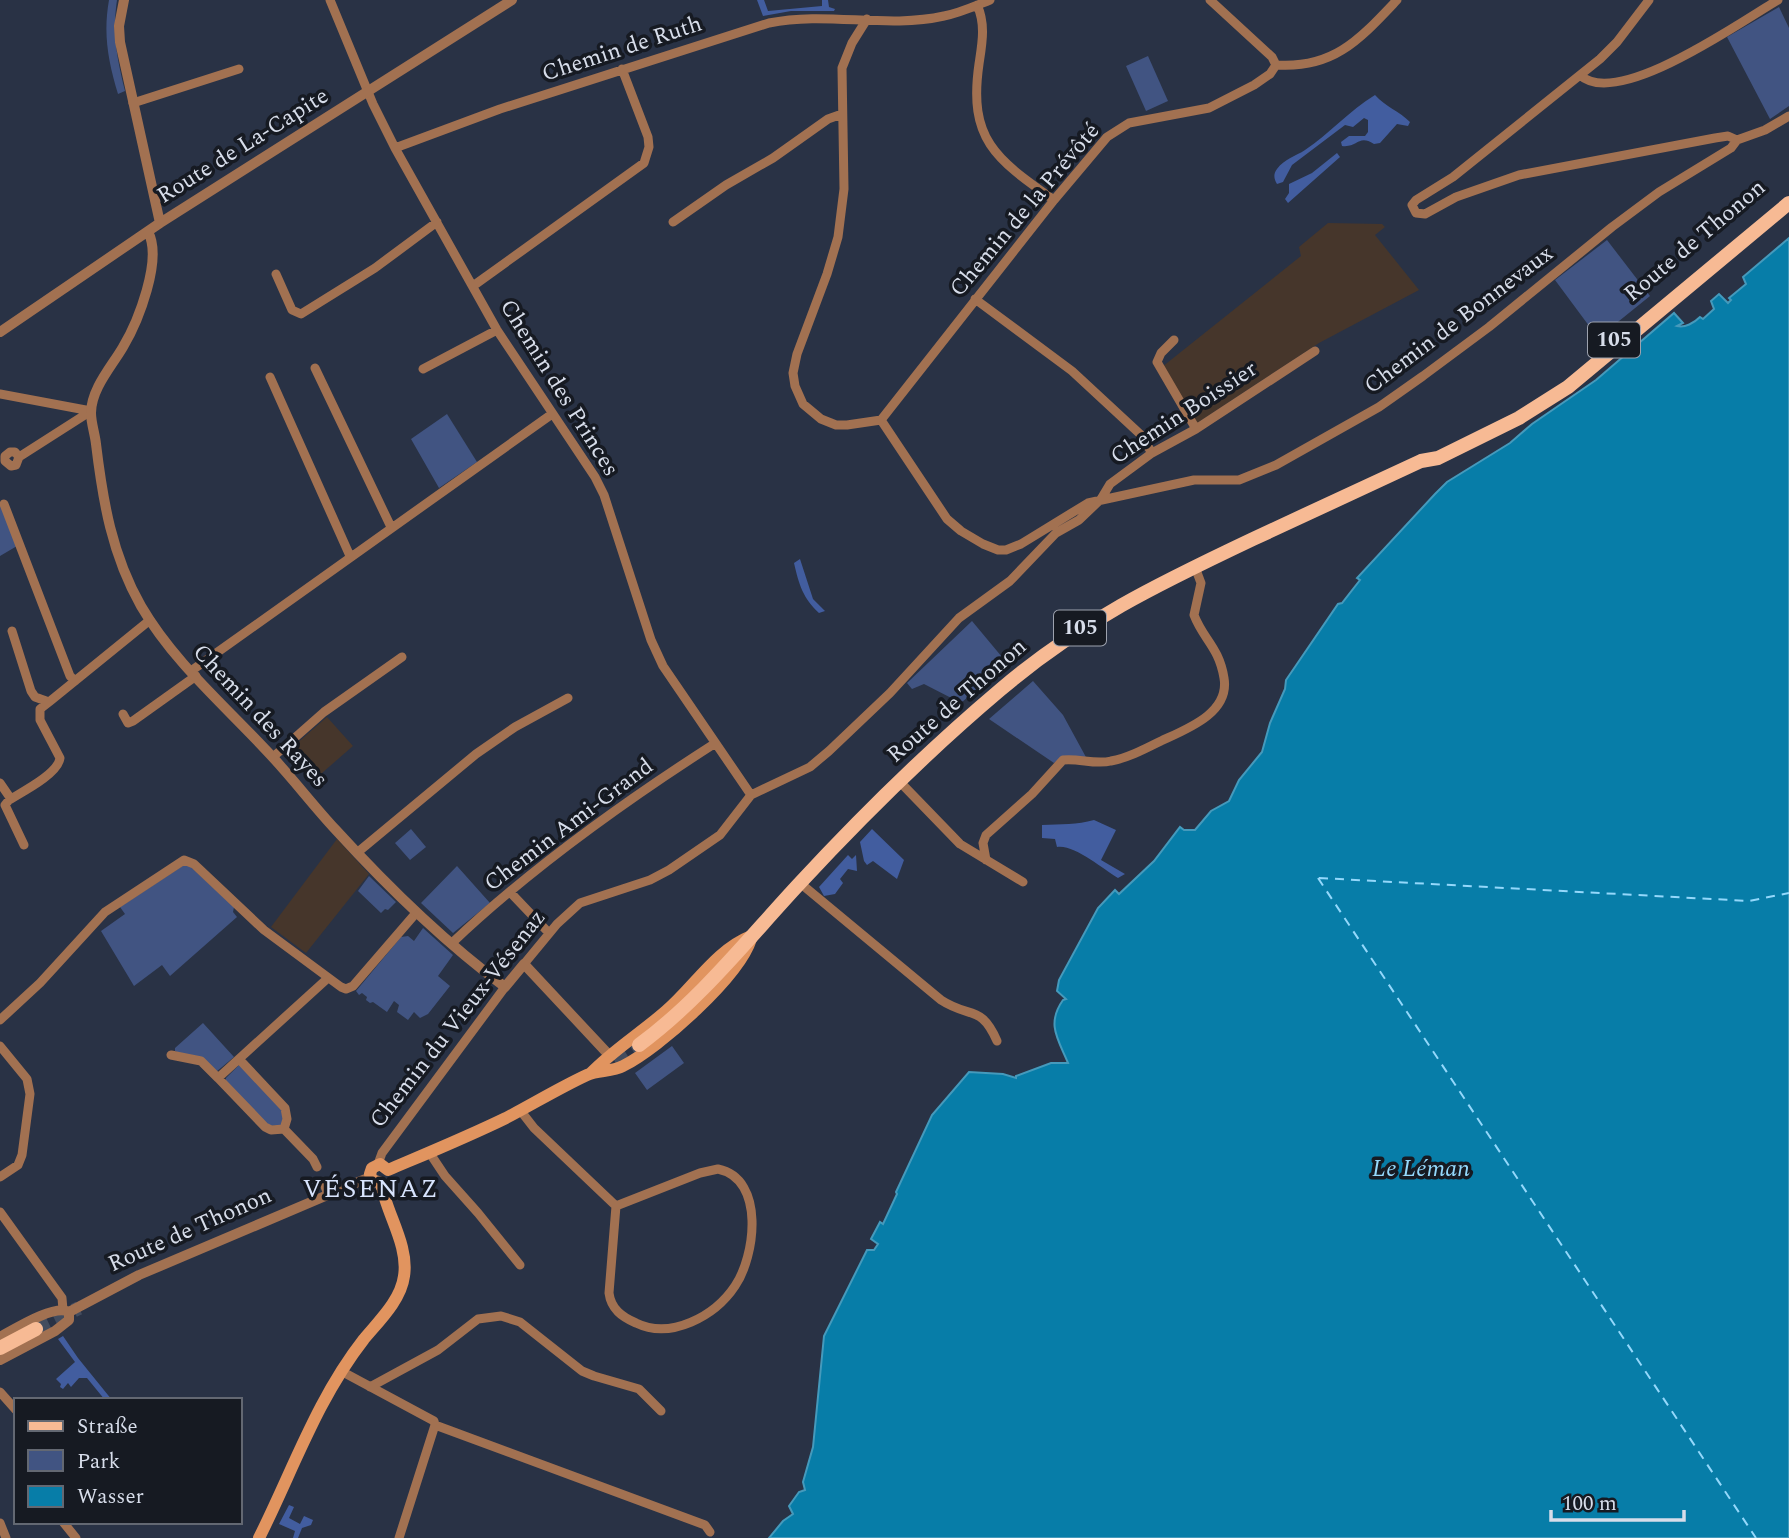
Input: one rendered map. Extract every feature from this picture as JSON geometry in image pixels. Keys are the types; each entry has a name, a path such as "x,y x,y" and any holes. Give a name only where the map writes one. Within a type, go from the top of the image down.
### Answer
{"main road":[{"name":"Route de Thonon","path":"384,1167 429,1153 590,1074 618,1068 663,1038 693,1011 741,960 752,936 800,883 900,782 986,702 1057,644 1118,605 1421,461 1432,452 1525,405 1566,378 1789,192"},
{"name":"Route de Thonon","path":"1421,461 1438,458 1502,428 1560,392 1789,203"},
{"name":"Route de Thonon","path":"590,1074 609,1055 666,1011 728,948 752,936"},
{"name":"105","path":"639,1045 687,1005 752,936"},
{"path":"609,1055 618,1068"},
{"path":"259,1538 312,1422 341,1371 396,1298 404,1280 402,1251 376,1180 388,1178 384,1167"},
{"path":"0,1348 36,1329"}],"street":[{"path":"124,0 119,26 120,42 160,223"},
{"name":"Chemin des Princes","path":"330,0 395,148 497,330 552,414 585,458 604,495 651,640 663,666 751,795"},
{"name":"Route de La-Capite","path":"3,327 160,223 512,0"},
{"name":"Chemin de Ruth","path":"395,148 622,69 785,19 936,18 990,0"},
{"path":"1210,0 1272,57 1276,65 1299,65 1336,54 1361,37 1396,0"},
{"path":"1650,0 1617,42 1580,75 1453,177 1416,200 1412,205 1416,213 1424,214 1455,197 1519,176 1715,138 1728,136 1737,140 1765,130 1789,116"},
{"path":"1580,75 1589,82 1602,83 1633,79 1657,71 1778,0"},
{"path":"977,5 983,24 976,102 983,132 1002,161 1054,200"},
{"path":"867,19 845,60 842,82 842,216 832,260 794,360 794,381 803,404 824,421 846,425 881,420"},
{"name":"Chemin de la Prévôté","path":"881,420 1054,200 1096,149 1116,130 1139,121 1209,108 1254,85 1270,74 1276,65"},
{"path":"133,103 239,69"},
{"path":"473,286 644,163 649,147 648,137 622,69"},
{"path":"673,222 828,119 842,114"},
{"name":"Chemin de Bonnevaux","path":"1101,499 1194,480 1239,480 1308,447 1379,407 1441,364 1612,227 1659,192 1731,148 1737,140"},
{"path":"276,274 292,310 301,314 374,269 437,222"},
{"path":"19,457 90,411 100,385 126,344 147,289 153,245 148,232"},
{"path":"975,299 1072,371 1140,434 1152,453"},
{"path":"423,369 497,330"},
{"path":"1174,340 1161,353 1157,362 1196,429"},
{"name":"Chemin Boissier","path":"881,420 947,519 961,531 993,549 1006,550 1021,544 1075,509 1101,499 1110,484 1152,453 1196,429 1315,351"},
{"path":"316,368 391,527"},
{"path":"270,377 350,556"},
{"path":"0,394 90,411"},
{"name":"Chemin des Rayes","path":"90,411 102,497 111,534 127,576 150,620 172,651 416,913 505,987"},
{"path":"123,715 128,723 133,721 350,556 552,414"},
{"path":"751,795 810,767 829,751 890,693 959,618 1010,581 1056,533 1079,520 1101,499"},
{"path":"4,504 70,676 75,681"},
{"path":"986,860 983,843 986,835 1032,794 1063,760 1100,763 1123,758 1185,731 1216,708 1224,694 1224,678 1213,644 1194,618 1201,583 1195,567"},
{"path":"5,804 54,771 60,763 39,714 40,709 150,620"},
{"path":"12,631 31,691 41,700 49,702"},
{"path":"273,757 324,712 402,657"},
{"path":"358,852 476,754 515,727 568,698"},
{"name":"Chemin Ami-Grand","path":"452,943 510,892 623,804 714,744"},
{"path":"900,782 960,844 1023,882"},
{"path":"0,783 5,804 23,845"},
{"name":"Chemin du Vieux-Vésenaz","path":"384,1167 382,1153 432,1083 549,933 580,903 650,880 702,848 720,835 751,795"},
{"path":"0,1020 40,983 104,912 184,860 194,864 264,930 346,989 353,986 416,913"},
{"path":"800,883 941,1000 953,1008 986,1020 997,1041"},
{"path":"510,892 549,933"},
{"path":"523,964 609,1055"},
{"path":"218,1078 328,978"},
{"path":"0,1046 27,1079 30,1094 22,1155 18,1165 0,1177"},
{"path":"172,1055 201,1061 265,1127 271,1130 284,1129"},
{"path":"239,1059 285,1108 287,1119 284,1129"},
{"path":"520,1110 534,1128 616,1206"},
{"path":"284,1129 315,1161 317,1167"},
{"path":"429,1153 520,1265"},
{"path":"709,1171 724,1171 733,1175 748,1197 752,1227 749,1252 734,1287 712,1309 693,1321 674,1327 649,1328 621,1314 612,1304 609,1293 616,1206 709,1171"},
{"name":"Route de Thonon","path":"0,1337 46,1313 64,1314 149,1270 326,1189 376,1180"},
{"path":"0,1212 62,1298 64,1314"},
{"name":"Route de Thonon","path":"0,1360 55,1331 64,1314"},
{"path":"370,1387 438,1350 478,1319 500,1316 520,1322 582,1371 639,1389 661,1410"},
{"path":"341,1371 429,1417 435,1425 701,1524 710,1532"},
{"path":"0,1392 14,1408"},
{"path":"399,1538 435,1425"},
{"path":"0,1523 6,1538"},
{"path":"65,1524 76,1538"}],"shaded area":[{"path":"757,0 764,0 768,11 822,6 822,0 828,0 829,7 835,9 791,11 763,16"},
{"path":"1375,95 1410,122 1408,126 1397,124 1380,143 1364,140 1342,146 1341,142 1349,136 1365,136 1368,132 1368,120 1364,118 1353,127 1345,125 1292,165 1283,182 1277,184 1274,175 1280,166 1314,144"},
{"path":"1337,153 1340,157 1288,203 1285,199 1289,193 1289,184 1312,173"},
{"path":"1328,223 1382,224 1385,227 1375,235 1419,290 1319,343 1197,423 1162,367 1301,256 1299,247"},
{"path":"800,559 813,599 825,611 819,613 802,591 794,563"},
{"path":"327,717 353,746 314,780 288,751"},
{"path":"1094,820 1116,830 1101,860 1125,874 1118,878 1080,853 1057,847 1055,839 1042,838 1042,825 1075,824"},
{"path":"872,829 904,860 897,879 873,861 867,865 864,861 860,842"},
{"path":"337,839 369,874 306,953 271,927"},
{"path":"848,855 852,859 856,855 857,871 848,869 840,879 843,883 835,894 824,896 819,887"},
{"path":"63,1336 110,1398 103,1398 87,1378 79,1378 71,1387 68,1383 63,1389 60,1387 61,1384 56,1379 75,1362 58,1339"},
{"path":"289,1505 294,1507 289,1518 300,1524 304,1516 313,1520 311,1525 302,1528 298,1538 293,1538 295,1531 279,1524"}],"green space":[{"path":"109,0 117,0 116,46 125,91 118,94 107,47"},
{"path":"1779,7 1789,28 1789,106 1770,119 1727,37"},
{"path":"1148,56 1168,101 1146,111 1126,66"},
{"path":"1607,240 1650,296 1598,338 1555,280"},
{"path":"447,414 477,462 439,488 411,439"},
{"path":"0,502 17,546 0,556"},
{"path":"972,621 1007,663 961,703 924,684 912,689 907,683"},
{"path":"1033,681 1063,715 1087,759 1061,758 1054,763 989,719"},
{"path":"411,829 426,847 410,860 395,843"},
{"path":"184,865 190,866 234,907 233,912 237,917 170,976 162,965 134,986 101,931 125,914 120,907"},
{"path":"457,866 490,903 453,933 421,903"},
{"path":"369,876 396,902 388,910 385,909 381,913 358,891"},
{"path":"423,928 453,955 438,976 450,986 428,1014 420,1018 414,1012 408,1020 397,1012 399,1005 394,1001 387,1012 356,991 401,937 408,936 414,941"},
{"path":"203,1023 234,1057 216,1072 175,1051 175,1048"},
{"path":"672,1046 684,1063 647,1090 635,1073"},
{"path":"241,1063 283,1110 283,1125 268,1126 226,1081"}],"water":[{"name":"Le Léman","path":"1789,238 1789,1538 769,1538 783,1521 793,1514 789,1506 799,1492 805,1490 803,1482 813,1447 824,1336 867,1250 874,1250 878,1244 871,1239 880,1222 883,1224 932,1115 969,1072 1003,1074 1016,1078 1051,1063 1068,1063 1054,1024 1058,1009 1066,999 1057,991 1059,980 1098,908 1115,890 1119,894 1154,861 1180,827 1184,830 1195,830 1211,811 1229,801 1239,780 1262,752 1286,680 1338,604 1342,603 1360,580 1357,578 1435,494 1447,482 1510,443 1532,424 1596,380 1674,313 1683,323 1677,326 1683,326 1700,317 1703,319 1714,309 1711,301 1719,294 1728,303 1731,300 1729,298 1746,284 1743,277"}],"ferry route":[{"path":"1318,878 1756,1538"},
{"path":"1319,878 1749,901 1789,893"}],"tunnel":[{"path":"596,1071 639,1045"},
{"path":"36,1329 79,1308"}],"district":[{"name":"VÉSENAZ","path":"371,1189"}]}
